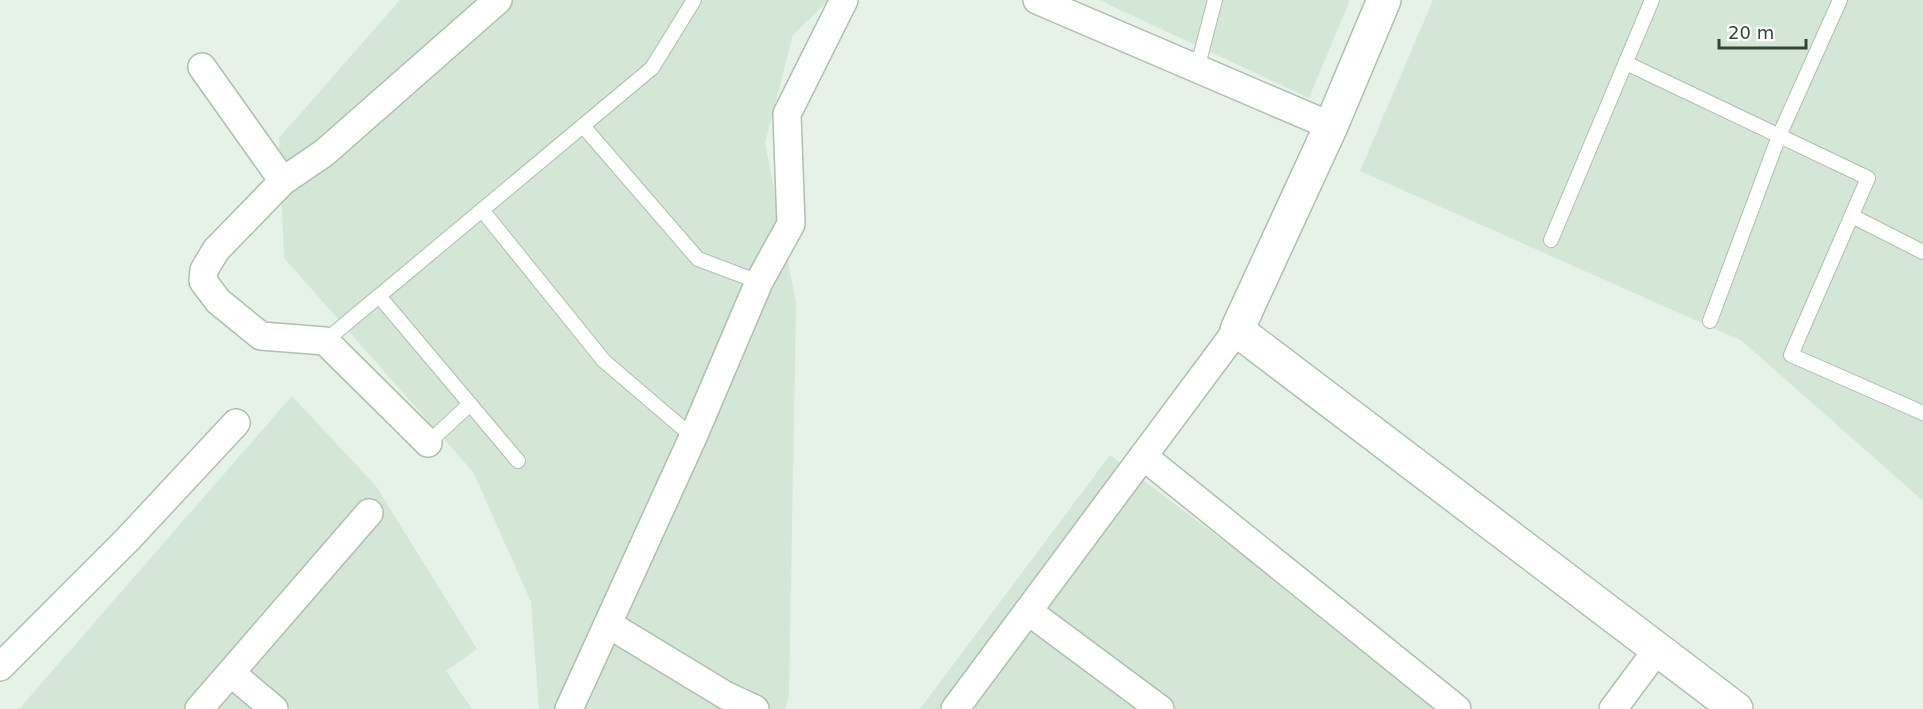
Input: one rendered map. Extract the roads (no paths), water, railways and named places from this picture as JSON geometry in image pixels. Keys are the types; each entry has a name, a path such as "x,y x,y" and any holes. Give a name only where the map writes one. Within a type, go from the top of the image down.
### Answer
{"street":[{"path":"428,443 325,341 261,336 218,301 203,281 204,270 216,250 283,181 324,153 498,0"},
{"path":"569,709 693,437 759,282 791,224 787,114 844,0"},
{"path":"1036,0 1331,126"},
{"path":"955,709 1237,330 1331,126 1384,0"},
{"path":"202,67 283,181"},
{"path":"1237,330 1736,709"},
{"path":"0,667 128,539 236,423"},
{"path":"1143,456 1457,709"},
{"path":"199,709 369,513"},
{"path":"1028,611 1160,709"},
{"path":"608,624 721,702 755,709"},
{"path":"1613,709 1657,650"},
{"path":"231,673 274,709"}],"lane":[{"path":"325,341 652,68 694,0"},
{"path":"1196,68 1215,0"},
{"path":"1551,240 1652,0"},
{"path":"1710,321 1779,136 1840,0"},
{"path":"1626,63 1868,178 1791,355 1923,413"},
{"path":"583,126 698,259 759,282"},
{"path":"482,210 604,361 693,437"},
{"path":"1852,216 1923,252"},
{"path":"379,296 518,461"},
{"path":"428,443 470,404"}]}
